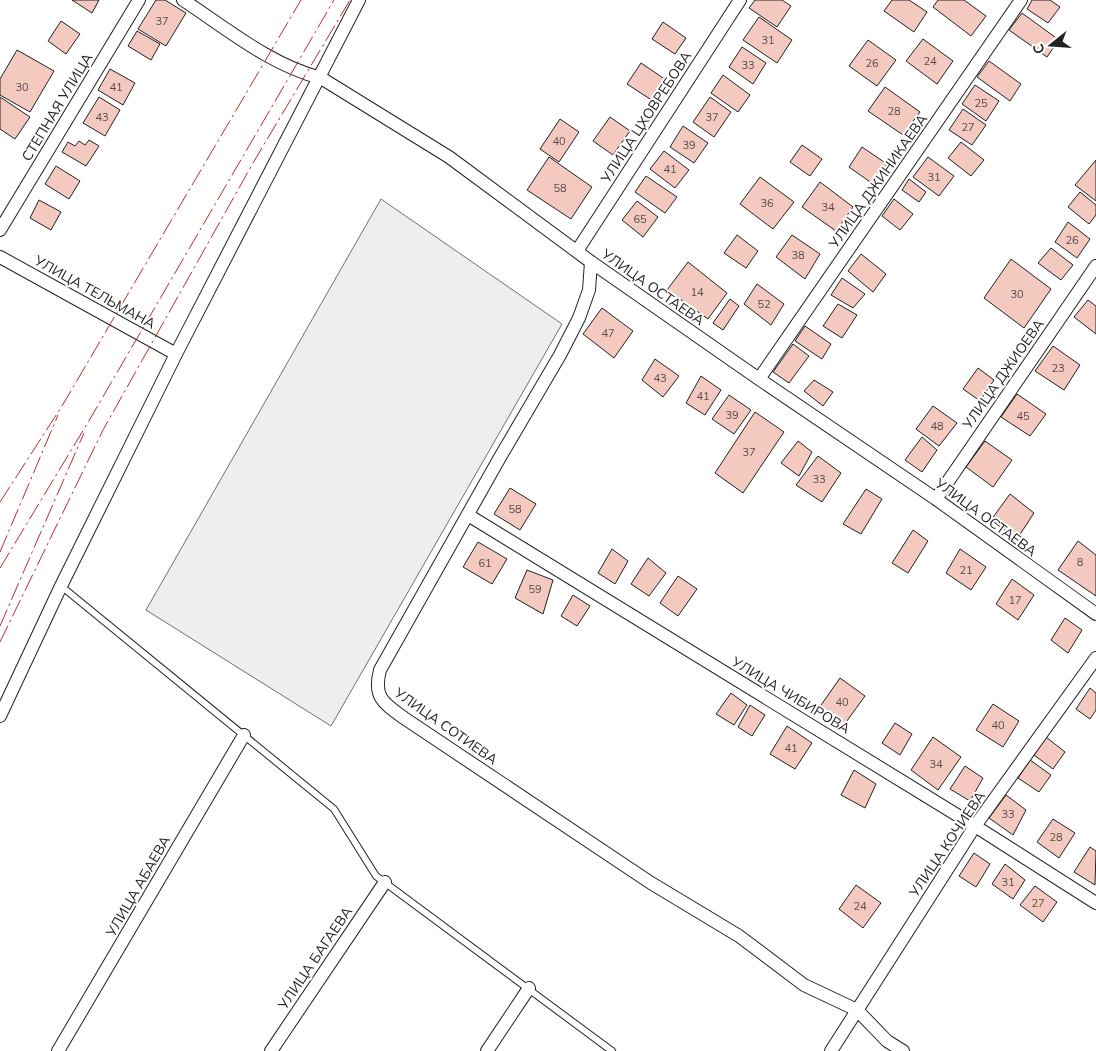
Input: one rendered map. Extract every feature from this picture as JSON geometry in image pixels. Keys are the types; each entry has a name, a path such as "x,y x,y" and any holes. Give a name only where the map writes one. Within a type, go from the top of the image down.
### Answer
{"street":[{"name":"СТЕПНАЯ УЛИЦА","path":"0,230 139,0"},
{"name":"УЛИЦА ОСТАЕВА","path":"183,0 264,54 307,74 321,78 449,157 592,262 759,379 936,499 1096,614"},
{"path":"0,716 61,586 176,354 321,78 328,59 359,0"},
{"name":"УЛИЦА ЦХОВРЕБОВА","path":"577,251 740,0"},
{"name":"УЛИЦА ДЖИНИКАЕВА","path":"759,379 1021,0"},
{"name":"УЛИЦА ТЕЛЬМАНА","path":"0,257 176,354"},
{"name":"УЛИЦА СОТИЕВА","path":"592,262 589,290 579,318 560,355 380,670 376,686 384,704 651,883 740,936 804,985 857,1010 887,1040 902,1051"},
{"name":"УЛИЦА ДЖИОЕВА","path":"936,499 1096,266"},
{"name":"УЛИЦА ЧИБИРОВА","path":"468,515 976,826 1096,903"},
{"name":"УЛИЦА КОЧИЕВА","path":"831,1051 976,826 1096,658"},
{"name":"УЛИЦА АБАЕВА","path":"58,1051 244,735"},
{"name":"УЛИЦА БАГАЕВА","path":"271,1051 384,882"},
{"path":"487,1051 529,988"}],"lane":[{"path":"61,586 334,809 376,876 612,1051"}],"shaded area":[{"path":"381,199 562,324 331,726 146,610"}],"building":[{"path":"72,0 99,0 92,13"},
{"path":"156,0 165,0 186,13 166,46 138,29"},
{"path":"755,0 782,0 791,6 777,27 749,8"},
{"path":"892,0 909,0 927,12 914,32 884,11"},
{"path":"938,0 964,0 986,16 971,36 933,7"},
{"path":"1032,0 1050,0 1060,7 1048,23 1027,9"},
{"path":"1022,13 1059,40 1047,57 1009,30"},
{"path":"759,17 792,40 777,63 743,40"},
{"path":"61,21 80,34 66,54 48,41"},
{"path":"663,22 686,38 675,54 652,39"},
{"path":"137,31 160,44 151,60 128,46"},
{"path":"923,39 953,61 937,84 906,61"},
{"path":"868,40 896,60 877,86 849,66"},
{"path":"742,47 766,63 753,84 729,67"},
{"path":"17,50 54,71 30,112 0,95 0,79"},
{"path":"989,61 1021,84 1010,101 977,77"},
{"path":"641,63 666,80 653,101 627,84"},
{"path":"110,69 135,83 123,105 98,90"},
{"path":"723,75 750,95 738,112 711,93"},
{"path":"975,85 999,101 986,121 962,104"},
{"path":"885,87 920,112 903,135 868,111"},
{"path":"0,97 30,117 15,139 0,129"},
{"path":"99,97 120,110 105,136 83,123"},
{"path":"710,97 731,112 714,137 693,122"},
{"path":"963,109 986,125 972,145 949,130"},
{"path":"610,117 630,131 613,155 593,141"},
{"path":"560,119 579,132 559,162 540,149"},
{"path":"683,126 708,143 694,163 670,147"},
{"path":"89,140 99,146 86,166 62,152 68,142 75,146 79,141 85,145"},
{"path":"961,142 984,160 971,176 948,158"},
{"path":"802,145 822,159 810,176 790,162"},
{"path":"862,147 887,164 873,184 849,167"},
{"path":"664,151 689,170 675,188 650,169"},
{"path":"549,157 592,187 571,219 527,190"},
{"path":"928,157 954,176 939,196 913,177"},
{"path":"1096,160 1096,201 1075,185"},
{"path":"56,166 80,181 69,199 45,184"},
{"path":"646,176 677,197 665,213 635,192"},
{"path":"760,177 794,202 773,229 740,204"},
{"path":"909,179 926,192 919,202 902,190"},
{"path":"820,182 853,207 836,231 802,207"},
{"path":"1080,192 1096,205 1096,215 1089,224 1068,207"},
{"path":"894,199 913,214 900,230 882,216"},
{"path":"39,200 61,212 51,230 30,218"},
{"path":"637,201 658,217 643,237 622,220"},
{"path":"1068,222 1090,239 1077,258 1055,242"},
{"path":"737,235 758,251 746,268 724,253"},
{"path":"792,235 820,254 805,279 776,257"},
{"path":"1051,248 1073,265 1061,280 1038,263"},
{"path":"861,254 886,274 873,292 848,271"},
{"path":"1011,259 1051,289 1024,328 984,298"},
{"path":"688,262 727,293 708,319 667,290"},
{"path":"842,278 865,294 853,308 831,295"},
{"path":"757,284 784,304 771,325 744,304"},
{"path":"730,299 739,306 723,330 713,323"},
{"path":"1088,300 1096,306 1096,334 1074,317"},
{"path":"838,304 857,315 842,338 823,326"},
{"path":"602,308 633,331 614,358 583,334"},
{"path":"805,326 831,344 822,359 795,341"},
{"path":"793,344 809,356 789,383 773,372"},
{"path":"1053,346 1080,365 1064,390 1035,371"},
{"path":"655,359 679,376 663,397 642,380"},
{"path":"978,368 994,380 980,401 963,389"},
{"path":"701,376 721,390 705,415 686,403"},
{"path":"814,380 833,392 823,406 804,391"},
{"path":"1017,394 1046,414 1030,436 1001,417"},
{"path":"729,395 751,410 734,434 712,419"},
{"path":"933,406 957,423 939,446 916,429"},
{"path":"755,412 784,432 743,493 715,473"},
{"path":"922,437 937,450 922,472 905,460"},
{"path":"798,441 812,452 799,476 781,463"},
{"path":"985,441 1012,460 993,487 966,467"},
{"path":"818,456 841,473 822,502 796,485"},
{"path":"510,488 536,504 520,530 494,514"},
{"path":"866,489 882,499 861,534 843,524"},
{"path":"1010,494 1034,513 1017,539 991,520"},
{"path":"913,530 928,541 908,573 892,563"},
{"path":"1078,541 1096,555 1096,596 1058,570"},
{"path":"478,542 507,559 492,584 463,567"},
{"path":"612,549 628,561 615,584 598,573"},
{"path":"960,549 986,567 971,590 946,573"},
{"path":"648,558 666,573 649,596 631,584"},
{"path":"527,570 553,580 543,614 515,598"},
{"path":"678,576 697,589 678,616 660,603"},
{"path":"1012,579 1034,595 1018,620 996,604"},
{"path":"573,595 590,606 577,626 561,616"},
{"path":"1065,618 1082,630 1068,653 1051,640"},
{"path":"840,678 865,696 844,725 819,708"},
{"path":"1090,688 1096,693 1096,710 1090,719 1076,709"},
{"path":"731,693 747,705 734,725 716,714"},
{"path":"993,704 1019,721 1003,747 976,730"},
{"path":"750,705 765,715 752,736 738,727"},
{"path":"895,723 912,734 900,755 882,743"},
{"path":"787,726 812,743 795,769 770,754"},
{"path":"933,737 961,757 938,790 911,770"},
{"path":"1046,737 1065,752 1053,769 1034,755"},
{"path":"1030,760 1051,775 1039,792 1018,778"},
{"path":"965,766 983,778 970,801 950,789"},
{"path":"854,770 876,784 865,808 841,795"},
{"path":"1006,795 1026,810 1013,835 989,818"},
{"path":"1053,819 1075,833 1059,858 1037,842"},
{"path":"1090,847 1096,851 1095,885 1074,872"},
{"path":"974,853 990,864 976,887 959,876"},
{"path":"1005,864 1025,880 1013,899 992,884"},
{"path":"856,885 881,903 863,928 839,909"},
{"path":"1035,886 1057,902 1043,922 1020,905"}],"power":[{"path":"0,502 62,406 301,0"},
{"path":"0,568 90,419 334,0"},
{"path":"0,642 103,430 253,163 350,0"},
{"path":"0,552 58,415"},
{"path":"0,626 84,433"}]}
